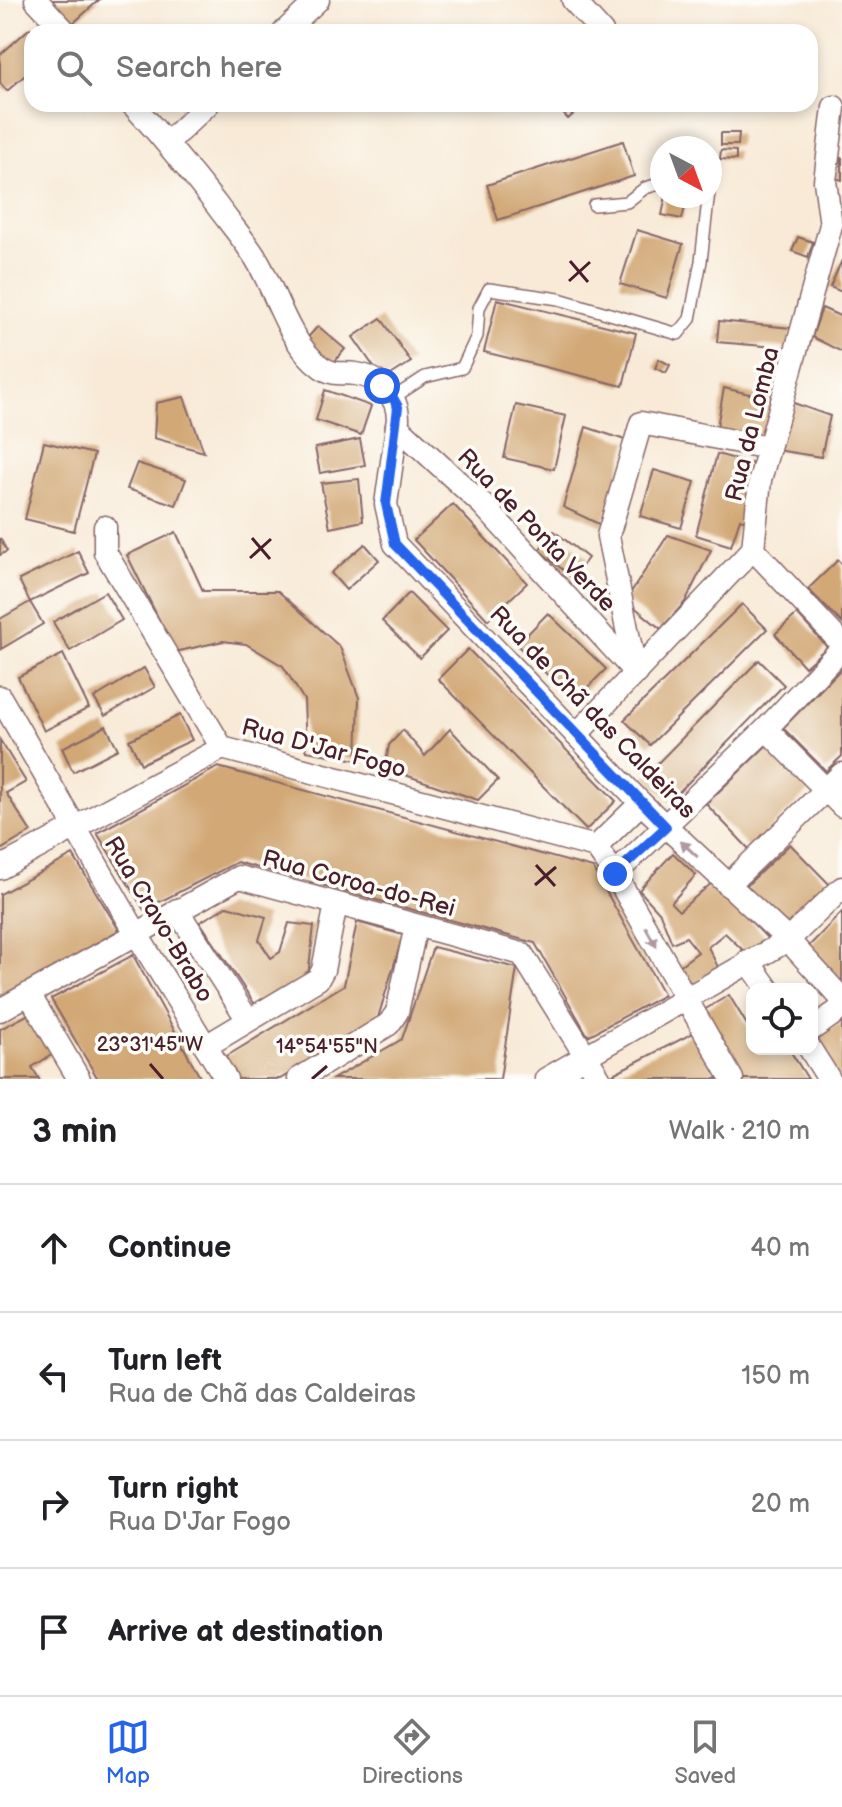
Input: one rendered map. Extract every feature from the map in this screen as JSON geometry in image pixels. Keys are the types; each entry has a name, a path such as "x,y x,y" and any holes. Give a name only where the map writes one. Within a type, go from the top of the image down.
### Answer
{"street":[{"path":"36,0 58,24"},
{"path":"292,24 318,0"},
{"path":"573,0 595,24"},
{"name":"Rua da Lomba","path":"753,549 760,480 831,225 825,181 834,107"},
{"path":"140,112 168,142 255,258 296,338 315,362 337,375 355,373 370,378 393,398 398,407 397,426"},
{"path":"168,142 200,112"},
{"path":"636,673 608,536 641,423 769,448"},
{"name":"Rua de Chã das Caldeiras","path":"397,426 386,504 395,544 641,803 788,940 842,999"},
{"name":"Rua de Ponta Verde","path":"397,426 483,505 636,673"},
{"path":"105,527 105,552 222,748"},
{"path":"576,735 753,549 842,646 766,729 615,874"},
{"name":"Rua Cravo-Brabo","path":"0,697 6,724 73,826 226,1079"},
{"path":"728,885 837,790 766,729"},
{"name":"Rua D'Jar Fogo","path":"0,868 222,748 596,847"},
{"path":"641,803 596,847 615,874 732,1079"},
{"name":"Rua Coroa-do-Rei","path":"0,1010 239,877 522,954 600,1079"},
{"path":"546,1079 788,940 842,888"},
{"path":"206,1046 318,979 323,970 336,904"},
{"path":"177,910 248,1020"},
{"path":"299,1079 389,1024 397,1012 416,926"},
{"path":"748,961 764,983"},
{"path":"29,994 79,1079"},
{"path":"818,1025 842,1008"},
{"path":"814,1055 829,1079"}],"lane":[{"path":"594,205 627,202 650,187"},
{"path":"393,398 425,377 462,368 477,336 479,308 489,289 559,299 678,334 690,319 707,208"}],"building":[{"path":"51,0 99,0 72,24 66,24 48,3"},
{"path":"24,33 24,76 7,91 0,83 0,55"},
{"path":"562,112 576,112 568,119"},
{"path":"721,133 739,133 738,145 722,145"},
{"path":"623,141 634,176 498,220 487,185"},
{"path":"722,150 736,151 736,160 722,159"},
{"path":"842,158 842,180 835,178"},
{"path":"663,208 685,208 682,219 662,215"},
{"path":"637,230 683,244 667,298 620,284"},
{"path":"798,237 813,242 808,257 792,251"},
{"path":"842,260 842,292 830,287"},
{"path":"497,299 636,333 623,386 484,352"},
{"path":"822,308 842,317 842,352 812,337"},
{"path":"381,318 411,362 383,380 353,337"},
{"path":"719,321 791,328 789,348 717,342"},
{"path":"318,326 345,349 331,366 303,343"},
{"path":"659,359 670,365 666,373 655,368"},
{"path":"724,388 775,400 764,437 716,432"},
{"path":"325,390 371,406 361,435 316,420"},
{"path":"184,397 204,452 154,438 156,403"},
{"path":"788,401 830,416 821,457 776,450"},
{"path":"516,405 566,416 554,469 504,458"},
{"path":"586,427 628,441 603,526 563,507"},
{"path":"360,439 365,465 320,473 315,448"},
{"path":"44,442 94,454 74,531 25,519"},
{"path":"717,454 757,465 746,521 740,519 731,546 696,535"},
{"path":"137,463 186,479 176,505 127,489"},
{"path":"654,470 695,482 681,528 640,516"},
{"path":"359,479 363,521 330,528 321,483"},
{"path":"453,504 527,583 488,620 414,540"},
{"path":"554,531 588,558 573,578 539,550"},
{"path":"176,532 203,591 278,591 340,647 359,698 357,760 306,751 304,700 283,666 246,644 223,641 175,652 127,555"},
{"path":"668,535 711,550 685,602 661,629 626,600"},
{"path":"0,538 7,551 0,555"},
{"path":"365,544 379,560 346,590 331,573"},
{"path":"78,551 89,573 30,602 19,580"},
{"path":"838,560 842,565 842,623 808,589"},
{"path":"105,592 122,620 70,651 53,622"},
{"path":"409,593 447,631 420,658 382,621"},
{"path":"30,602 43,624 1,649 0,619"},
{"path":"742,604 767,629 650,745 624,720"},
{"path":"548,613 606,669 574,701 517,645"},
{"path":"797,614 827,647 805,667 775,634"},
{"path":"468,649 616,801 586,830 438,679"},
{"path":"63,654 89,708 44,731 18,677"},
{"path":"759,660 784,685 670,801 645,776"},
{"path":"144,668 155,687 105,716 94,698"},
{"path":"842,668 842,756 826,771 783,728"},
{"path":"180,715 192,740 141,764 129,740"},
{"path":"106,726 118,749 73,772 62,748"},
{"path":"450,729 498,780 478,800 385,768 389,745 403,730 425,756"},
{"path":"0,740 26,782 6,793 31,832 0,850"},
{"path":"768,744 812,788 749,849 706,804"},
{"path":"218,767 593,868 664,995 588,1036 535,943 237,862 144,910 97,833"},
{"path":"790,844 833,888 788,932 745,887"},
{"path":"673,853 696,875 671,903 679,911 713,882 769,940 746,953 725,933 708,947 719,969 688,987 678,967 698,952 686,937 672,943 660,913 639,890"},
{"path":"73,855 119,930 0,999 0,894"},
{"path":"227,906 266,917 259,940 271,958 280,952 289,923 314,926 308,976 256,1006 200,922"},
{"path":"842,912 842,983 807,948"},
{"path":"357,922 403,935 377,1021 280,1079 237,1079 225,1057 344,985"},
{"path":"433,947 517,968 500,1079 333,1079 402,1039"},
{"path":"133,955 201,1079 98,1079 51,999"},
{"path":"729,995 746,1023 746,1055 793,1055 808,1079 740,1079 699,1013"},
{"path":"29,1014 53,1054 32,1067 39,1079 0,1079 0,1029"},
{"path":"842,1022 842,1079 839,1079 818,1047 818,1036"},
{"path":"693,1033 719,1079 616,1079 613,1074"}],"route":[{"path":"382,386 398,407 386,504 395,544 666,827 615,874"}]}
